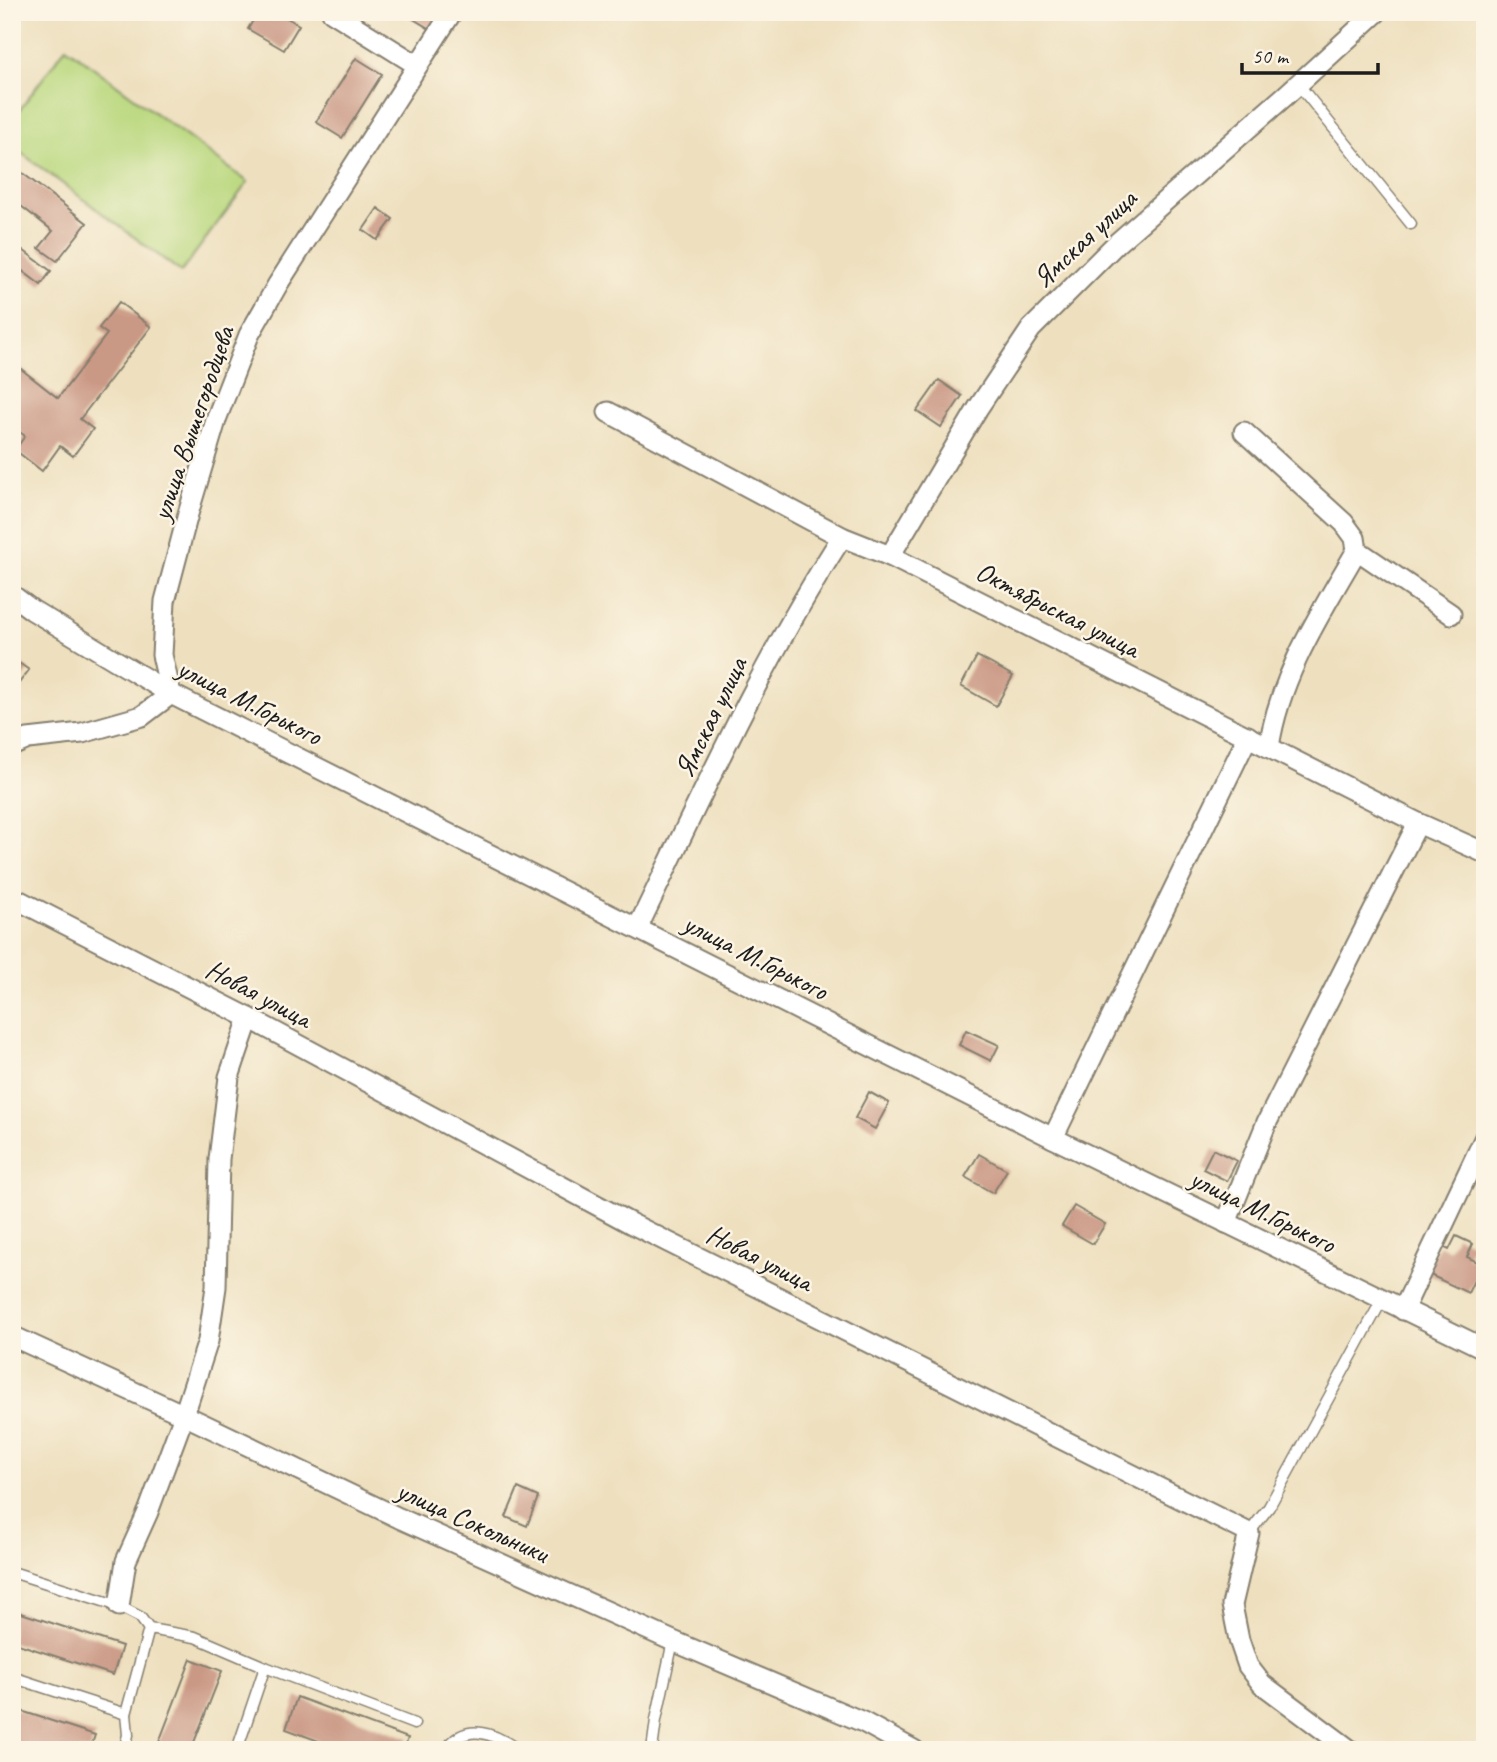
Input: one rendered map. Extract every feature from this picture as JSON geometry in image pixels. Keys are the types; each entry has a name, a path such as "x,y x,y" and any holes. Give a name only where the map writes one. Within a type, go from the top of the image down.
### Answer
{"street":[{"path":"332,12 417,65"},
{"name":"улица Вышегородцева","path":"171,694 162,655 165,601 217,417 249,335 278,284 452,12"},
{"name":"Ямская улица","path":"890,556 978,408 1031,329 1116,243 1377,12"},
{"name":"Октябрьская улица","path":"608,412 842,537 890,556 1418,822 1485,853"},
{"path":"1244,432 1344,523 1355,538 1357,550 1286,680 1274,717 1269,747"},
{"name":"Ямская улица","path":"638,928 756,684 842,537"},
{"path":"1357,550 1451,614"},
{"name":"улица М.Горького","path":"12,595 32,610 171,694 1053,1138 1485,1349"},
{"path":"12,746 28,739 82,733 142,716 171,694"},
{"path":"1053,1138 1248,736"},
{"path":"1226,1223 1273,1111 1418,822"},
{"name":"Новая улица","path":"12,897 249,1018 630,1223 1249,1533"},
{"path":"119,1606 126,1561 184,1415 208,1341 216,1287 219,1159 229,1077 249,1018"},
{"path":"1403,1310 1485,1138"},
{"name":"улица Сокольники","path":"12,1336 399,1518 863,1723 915,1750"},
{"path":"1249,1533 1232,1605 1248,1666 1262,1684 1350,1750"}],"lane":[{"path":"1298,84 1411,224"},
{"path":"1249,1533 1269,1507 1382,1300"},
{"path":"12,1572 119,1606 140,1617 149,1629 195,1637 414,1724"},
{"path":"124,1750 128,1735 126,1714 149,1629"},
{"path":"652,1750 673,1641"},
{"path":"238,1749 265,1667"},
{"path":"12,1677 126,1714"},
{"path":"446,1750 458,1735 469,1731 484,1734 518,1750"}],"green space":[{"path":"66,47 248,182 181,272 12,146 12,120"}],"building":[{"path":"258,12 277,12 299,25 284,50 248,29"},
{"path":"402,12 440,12 430,29"},
{"path":"356,58 382,74 342,138 316,122"},
{"path":"12,165 87,223 57,261 39,248 53,231 12,199"},
{"path":"378,208 393,219 377,240 363,230"},
{"path":"12,242 51,271 41,285 12,263"},
{"path":"119,302 151,327 80,419 93,429 73,456 60,446 42,471 15,450 25,436 12,426 12,369 16,365 58,398 107,334 99,328"},
{"path":"939,380 962,396 941,427 917,411"},
{"path":"977,656 1013,676 996,706 961,686"},
{"path":"12,658 29,670 12,692"},
{"path":"966,1030 999,1045 991,1061 959,1045"},
{"path":"869,1092 889,1103 875,1129 855,1118"},
{"path":"1213,1149 1237,1161 1227,1181 1203,1169"},
{"path":"979,1154 1007,1170 993,1193 965,1177"},
{"path":"1074,1206 1105,1224 1093,1244 1062,1226"},
{"path":"1456,1236 1473,1244 1467,1257 1482,1264 1468,1293 1426,1273 1439,1245 1449,1250"},
{"path":"518,1488 538,1497 527,1526 506,1517"},
{"path":"12,1610 122,1646 113,1675 12,1642"},
{"path":"191,1659 222,1671 191,1750 156,1750"},
{"path":"297,1697 408,1738 404,1750 343,1750 286,1729"},
{"path":"12,1708 95,1735 90,1750 25,1750 12,1746"}]}
